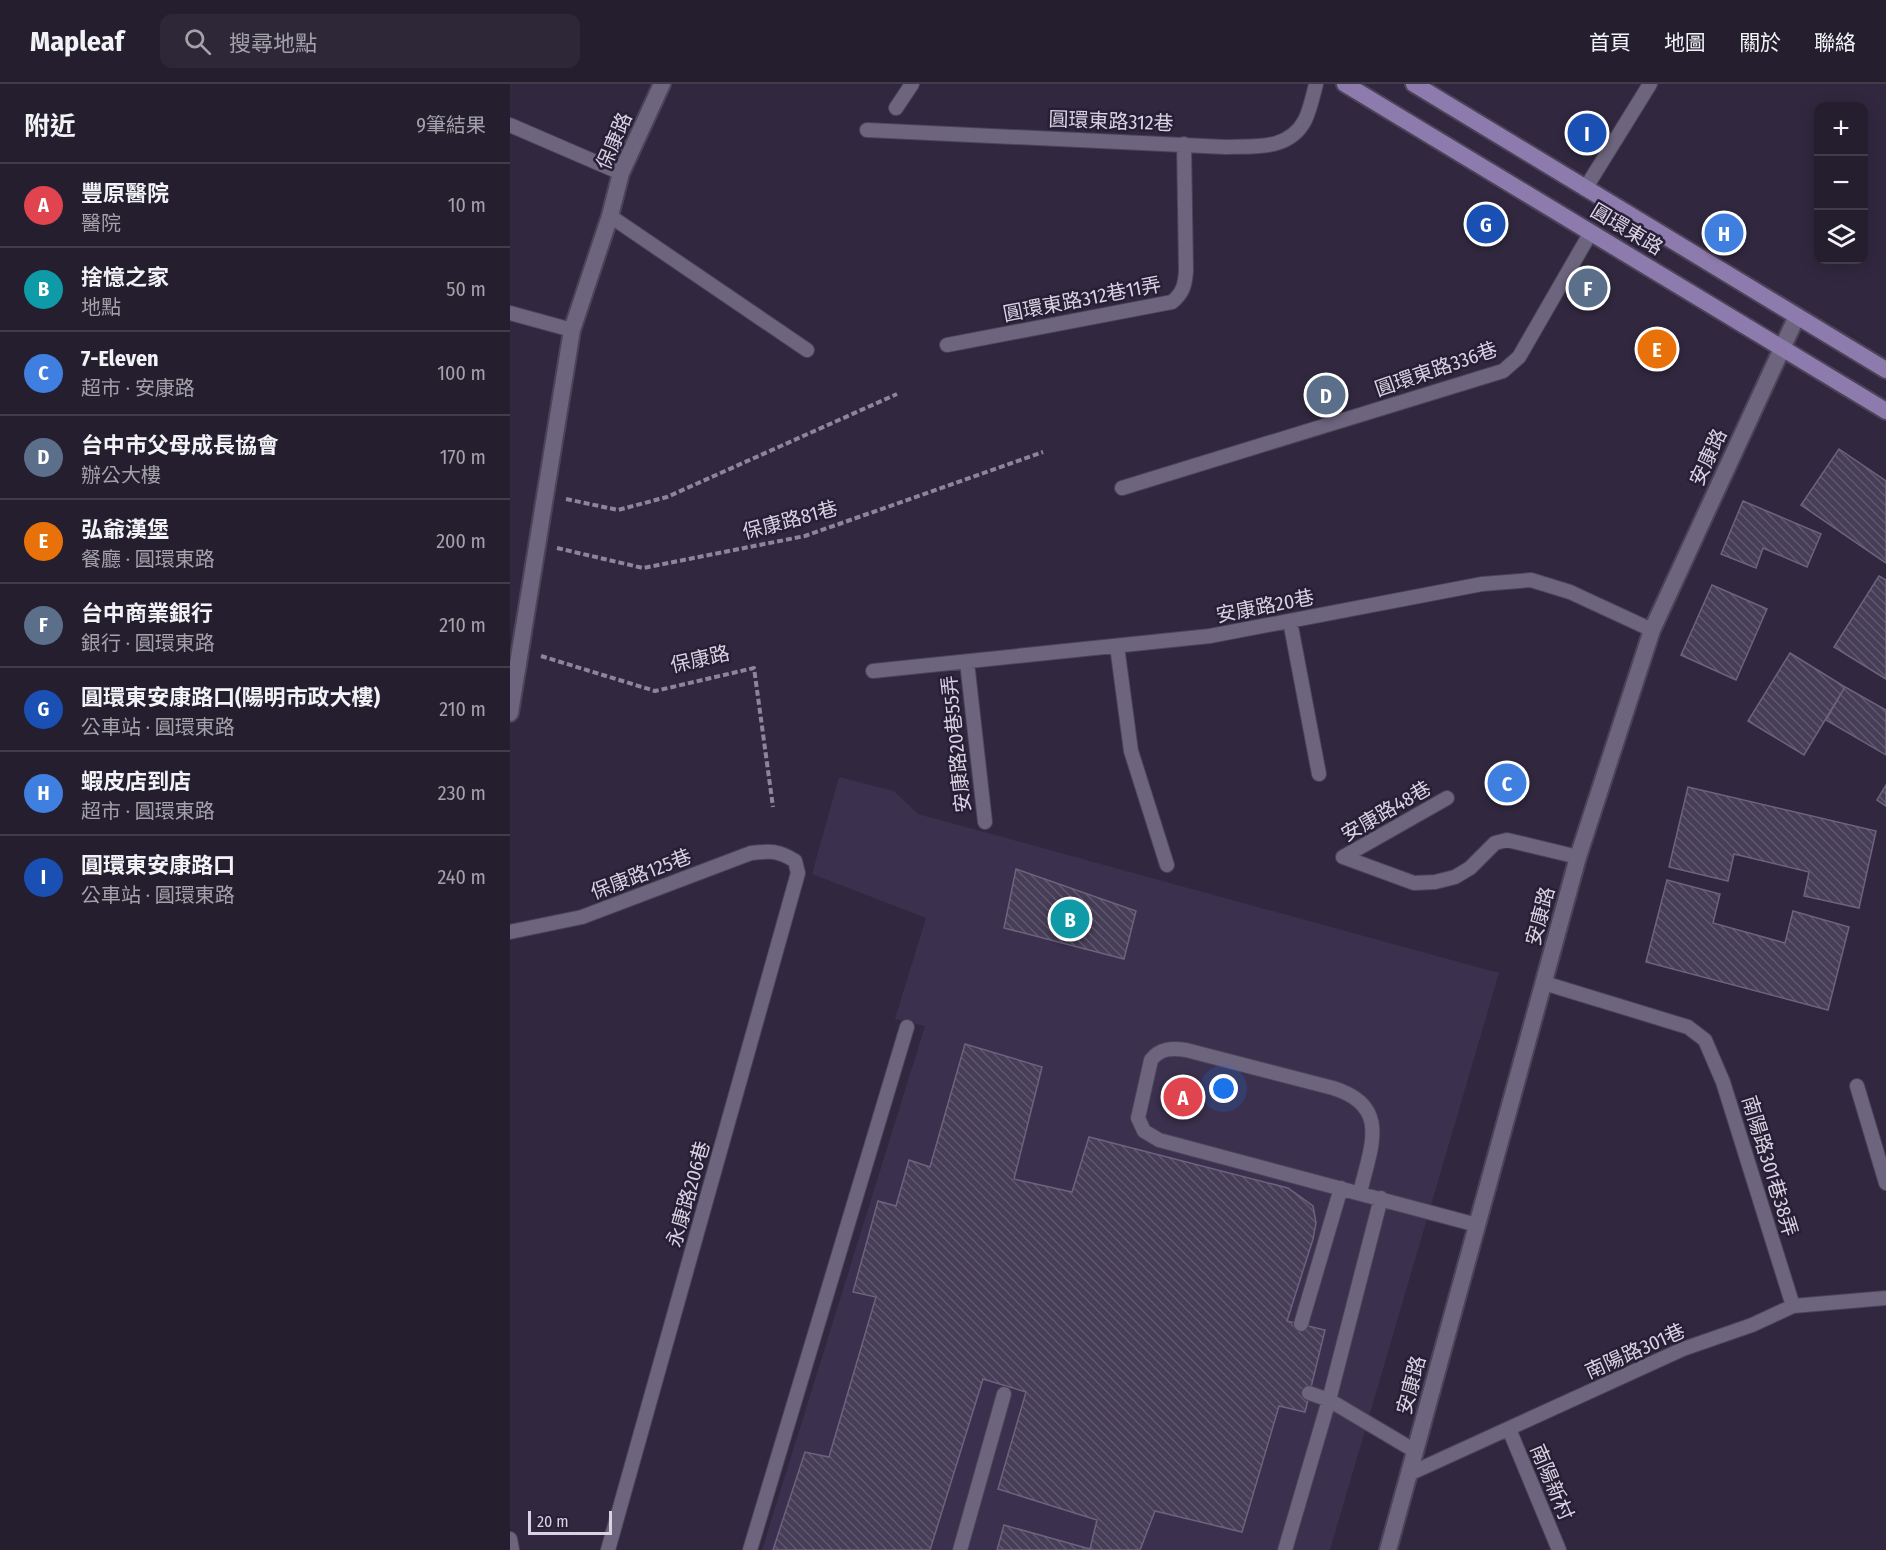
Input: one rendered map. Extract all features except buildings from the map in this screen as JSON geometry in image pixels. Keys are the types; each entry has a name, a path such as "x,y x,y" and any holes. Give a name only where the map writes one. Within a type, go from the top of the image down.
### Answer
{"main road":[{"name":"圓環東路","path":"1345,84 1886,411"},
{"name":"圓環東路","path":"1414,84 1886,370"}],"street":[{"name":"保康路","path":"510,713 572,330 610,216 621,173 662,84"},
{"name":"安康路","path":"1388,1550 1578,857 1652,630 1797,316"}],"lane":[{"path":"896,108 912,84"},
{"name":"圓環東路312巷","path":"867,130 1225,147 1279,144 1292,136 1305,121 1316,84"},
{"path":"1585,189 1650,84"},
{"path":"510,124 621,173"},
{"name":"圓環東路312巷11弄","path":"947,345 1172,302 1185,287 1184,144"},
{"path":"610,216 807,350"},
{"name":"圓環東路336巷","path":"1122,488 1503,371 1520,357 1592,232"},
{"path":"510,313 572,330"},
{"name":"安康路20巷","path":"873,671 1210,636 1482,584 1531,580 1570,592 1652,630"},
{"path":"1290,621 1318,774"},
{"path":"1117,646 1131,751 1167,864"},
{"name":"安康路20巷55弄","path":"967,662 985,822"},
{"name":"安康路48巷","path":"1447,798 1343,857 1414,883 1435,882 1455,877 1470,868 1495,843 1507,840 1578,857"},
{"name":"保康路125巷","path":"510,932 582,917 751,853 771,850 784,854"},
{"name":"永康路206巷","path":"608,1550 798,873 795,861 784,854"},
{"name":"南陽路301巷38弄","path":"1544,983 1688,1027 1705,1040 1723,1082 1793,1306"},
{"path":"750,1550 907,1027"},
{"path":"1360,1193 1373,1133 1371,1118 1360,1101 1352,1095 1186,1050 1168,1049 1156,1054 1151,1060 1138,1118 1144,1131 1151,1136 1477,1225"},
{"path":"1857,1086 1886,1183"},
{"path":"1301,1324 1341,1188"},
{"path":"1285,1550 1329,1400 1381,1198"},
{"name":"南陽路301巷","path":"1409,1474 1683,1349 1752,1325 1793,1306 1885,1301"},
{"path":"1309,1393 1329,1400 1415,1451"},
{"path":"960,1550 1004,1394"},
{"name":"南陽新村","path":"1509,1429 1559,1550"},
{"path":"510,1539 512,1550"}],"path":[{"path":"546,495 618,510 667,497 897,394"},
{"name":"保康路81巷","path":"539,544 643,568 804,536 1043,452"},
{"name":"保康路","path":"520,650 655,691 754,668 773,807"}],"shaded area":[{"path":"839,777 894,791 918,814 1499,973 1330,1550 762,1550 925,1026 895,1019 926,918 812,874"}],"place":[{"name":"圓環東安康路口","path":"1587,133"},
{"name":"圓環東安康路口(陽明市政大樓)","path":"1486,224"},
{"name":"蝦皮店到店","path":"1724,233"},
{"name":"台中商業銀行","path":"1588,288"},
{"name":"弘爺漢堡","path":"1657,349"},
{"name":"台中市父母成長協會","path":"1326,395"},
{"name":"7-Eleven","path":"1507,783"},
{"name":"捨憶之家","path":"1070,919"},
{"name":"豐原醫院","path":"1183,1097"}]}
